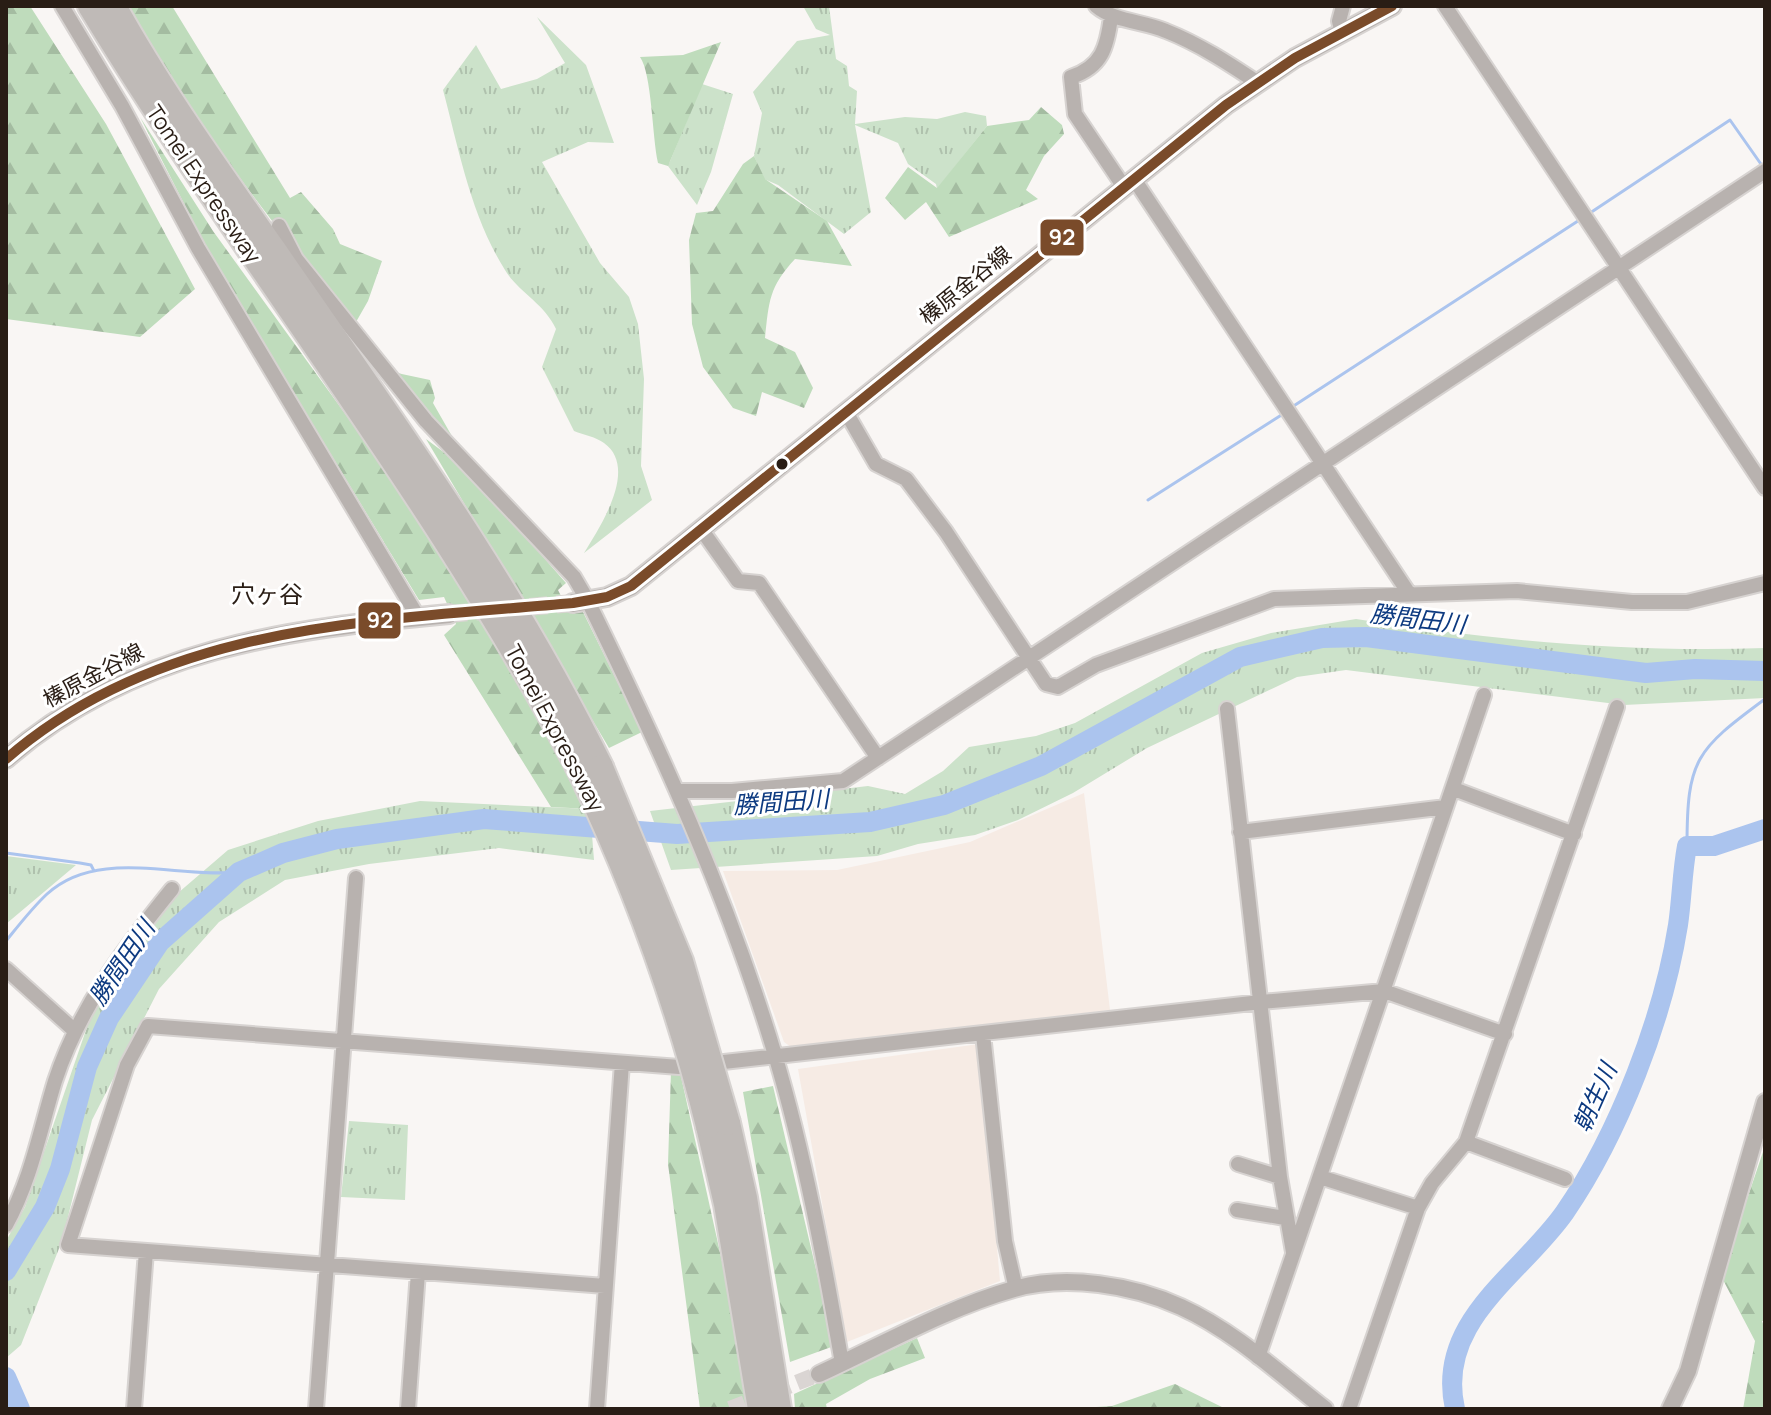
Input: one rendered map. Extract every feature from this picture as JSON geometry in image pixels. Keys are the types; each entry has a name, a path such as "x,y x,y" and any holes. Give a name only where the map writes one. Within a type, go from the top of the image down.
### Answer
{"highway":[{"name":"Tomei Expressway","path":"90,6 211,197 352,396 462,561 591,770"},
{"name":"Tomei Expressway","path":"114,6 227,182 457,516 541,651 591,770 681,961 718,1125 726,1204 760,1409"},
{"name":"Tomei Expressway","path":"718,1125 745,1198 779,1409"}],"main road":[{"name":"榛原金谷線","path":"581,602 607,597 631,586 1129,183 1258,83 1392,6"},
{"name":"榛原金谷線","path":"6,759 71,711 149,670 254,639 449,614"}],"street":[{"path":"62,6 122,106 198,248 418,617"},
{"path":"1096,6 1111,17 1163,30 1206,49 1258,83"},
{"path":"1342,33 1339,21 1343,6"},
{"path":"1445,6 1765,488"},
{"path":"1111,17 1108,44 1102,58 1071,77 1075,114 1129,183 1324,462 1408,592"},
{"path":"679,791 732,791 843,781 1618,265 1765,171"},
{"path":"279,226 296,259 426,421 574,577 581,602 679,791 705,854 776,1056 801,1155 842,1363"},
{"path":"846,412 876,464 906,479 1046,684 1058,687 1096,665 1274,599 1408,592 1428,595 1517,591 1632,602 1687,602 1765,583"},
{"path":"701,529 738,581 759,583 878,758"},
{"path":"1258,1357 1484,695"},
{"path":"1349,1409 1418,1208 1432,1183 1466,1142 1617,707"},
{"path":"1227,709 1280,1177 1293,1253"},
{"path":"1454,789 1574,834"},
{"path":"1240,832 1446,807"},
{"path":"316,1409 356,878"},
{"path":"6,1225 32,1166 56,1080 75,1031 96,991 128,944 172,889"},
{"path":"6,969 75,1031"},
{"path":"605,1286 68,1245 127,1065 148,1026 679,1067 1384,991 1505,1034"},
{"path":"983,1034 1005,1241 1016,1289"},
{"path":"597,1409 622,1063"},
{"path":"1670,1409 1688,1371 1765,1102"},
{"path":"1466,1142 1565,1179"},
{"path":"1238,1164 1280,1177"},
{"path":"1320,1177 1418,1208"},
{"path":"1237,1210 1285,1218"},
{"path":"134,1409 146,1251"},
{"path":"408,1409 418,1272"},
{"path":"819,1374 1016,1289 1081,1283 1153,1296 1182,1307 1214,1325 1325,1409"}],"shaded area":[{"path":"1084,793 1110,1010 791,1047 784,1042 723,871 837,870 970,842"},
{"path":"979,1044 1000,1281 847,1342 798,1069"}],"green space":[{"path":"6,6 30,6 106,124 195,289 140,337 6,319"},
{"path":"125,6 172,6 290,198 301,192 333,229 340,244 382,261 368,301 356,322 262,208"},
{"path":"803,6 829,6 836,59 847,66 849,86 857,91 855,124 905,117 937,119 965,112 986,116 987,126 937,189 936,184 908,164 898,143 855,125 871,212 844,234 778,185 764,179 754,156 762,113 753,92 797,41 830,35 816,29"},
{"path":"537,17 586,65 614,143 588,142 542,162 600,263 629,297 638,324 644,379 641,466 652,500 584,553 613,498 618,467 614,454 604,443 574,431 542,367 556,329 545,312 505,270 483,228 467,182 443,90 476,45 501,89 537,79 565,63"},
{"path":"721,42 668,166 658,163 647,77 640,57 683,55"},
{"path":"702,84 733,94 711,172 697,205 668,166"},
{"path":"1041,107 1062,125 1064,134 1044,156 1026,190 1038,199 949,237 926,202 905,220 885,198 908,167 937,188 987,126 1029,120"},
{"path":"140,117 213,231 414,509 511,659 590,809 551,807 444,635 456,624 444,597 419,600 209,253"},
{"path":"754,156 765,179 827,221 852,266 795,259 780,278 769,304 765,338 795,352 813,388 804,408 762,392 756,416 733,408 703,367 692,324 689,240 696,213 713,211 743,164"},
{"path":"397,373 430,380 435,398 433,403 457,445 400,382"},
{"path":"426,439 465,468 566,583 558,590 569,612 583,612 642,732 609,748"},
{"path":"1356,619 1457,633 1612,647 1765,648 1765,698 1624,705 1346,670 1297,677 1147,748 1073,793 1018,820 975,835 918,844 877,856 671,870 650,811 868,786 905,794 943,771 969,747 1036,736 1075,723 1202,653 1271,633"},
{"path":"420,801 590,809 594,860 499,848 369,864 285,880 219,922 159,989 92,1120 62,1241 21,1345 6,1358 6,1241 25,1207 96,1001 171,899 228,850 318,821"},
{"path":"6,856 76,865 6,924"},
{"path":"671,1071 680,1072 741,1347 746,1409 700,1409 668,1164"},
{"path":"773,1086 834,1346 790,1362 743,1092"},
{"path":"349,1121 408,1125 405,1200 341,1197"},
{"path":"1765,1146 1765,1321 1762,1321 1765,1329 1765,1409 1743,1409 1755,1341 1721,1276"},
{"path":"917,1338 925,1358 870,1379 826,1404 827,1409 795,1409 794,1394"},
{"path":"1175,1384 1226,1409 1064,1409 1112,1406"}],"waterway":[{"path":"1590,213 1730,120 1763,167"},
{"path":"1292,407 1581,219"},
{"path":"1148,500 1283,414"},
{"name":"勝間田川","path":"6,1271 45,1207 60,1169 87,1067 109,1018 160,942 239,872 283,853 337,839 484,819 677,834 870,822 944,805 1041,766 1240,657 1322,638 1366,637 1646,673 1695,669 1765,671"},
{"path":"1687,846 1689,794 1700,759 1724,731 1765,699"},
{"name":"朝生川","path":"1455,1409 1452,1378 1458,1350 1469,1325 1486,1301 1565,1212 1585,1181 1621,1111 1662,998 1678,925 1687,846 1714,846 1765,829"},
{"path":"6,853 91,865 94,871"},
{"path":"6,941 47,894 67,880 90,872 114,868 239,872"},
{"path":"6,1377 20,1409"}],"tunnel":[{"path":"449,614 573,603"},
{"path":"730,1409 819,1374"}],"transit line":[{"name":"92","path":"6,759 67,714 133,679 203,654 275,636 349,624 573,603 607,597 631,586 1226,105 1295,58 1392,6"}],"district":[{"name":"穴ヶ谷","path":"267,593"}]}
